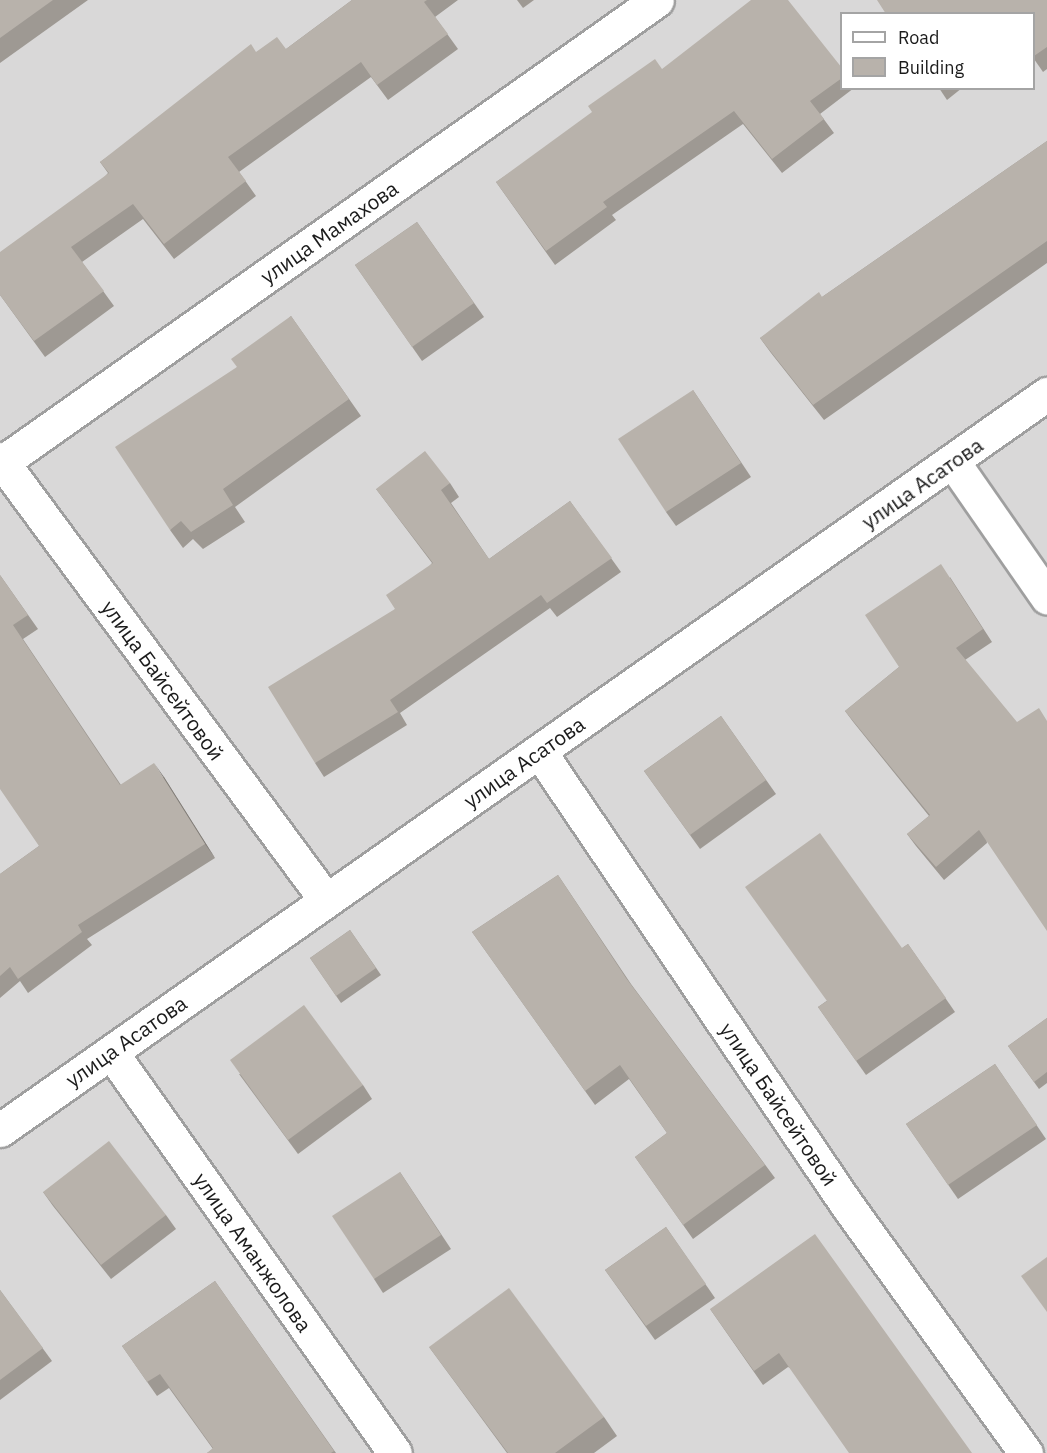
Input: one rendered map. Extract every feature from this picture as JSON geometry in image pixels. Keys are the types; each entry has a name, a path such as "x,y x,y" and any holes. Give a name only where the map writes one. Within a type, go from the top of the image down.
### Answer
{"street":[{"name":"улица Мамахова","path":"1,462 657,0"},
{"name":"улица Асатова","path":"0,1130 1047,394"},
{"name":"улица Байсейтовой","path":"1,462 326,900"},
{"path":"953,462 1047,597"},
{"name":"улица Байсейтовой","path":"539,751 847,1205 1026,1453"},
{"name":"улица Аманжолова","path":"111,1052 395,1453"}],"shaded area":[{"path":"0,0 1047,0 1047,1453 0,1453"}],"building":[{"path":"0,0 53,0 0,38"},
{"path":"352,0 427,0 424,2 448,34 377,85 361,62 228,157 246,181 164,244 133,204 71,247 104,291 34,341 0,295 0,252 109,173 100,162 251,44 256,52 277,37 286,49"},
{"path":"751,0 788,0 840,65 840,79 810,101 824,119 772,159 734,111 603,202 607,207 546,251 496,182 592,112 588,106 655,59 662,69"},
{"path":"877,0 1047,0 1047,47 1035,55 1035,12 885,12"},
{"path":"1047,141 1047,241 813,405 760,338 819,292 822,297"},
{"path":"417,222 474,303 412,347 355,265"},
{"path":"291,316 349,399 223,489 233,505 191,532 181,521 170,530 115,447 237,367 231,359"},
{"path":"693,390 741,463 666,512 618,439"},
{"path":"425,451 450,483 441,490 489,559 570,501 612,558 547,603 541,595 390,700 398,712 315,763 268,687 395,609 386,595 433,563 376,489"},
{"path":"941,564 983,629 956,648 1017,722 1039,708 1047,721 1047,931 979,830 936,867 907,834 930,815 845,711 899,667 865,615"},
{"path":"0,575 28,615 13,625 120,785 154,763 205,844 78,925 82,932 18,979 10,967 0,976 0,874 39,846 0,789"},
{"path":"721,716 766,780 690,835 644,771"},
{"path":"820,833 902,948 908,944 946,998 856,1061 818,1007 827,1001 745,887"},
{"path":"558,875 626,978 765,1165 683,1225 635,1157 667,1133 620,1065 585,1091 472,932"},
{"path":"350,930 376,968 336,996 310,958"},
{"path":"304,1005 363,1085 288,1140 230,1060"},
{"path":"1047,1018 1047,1072 1034,1082 1008,1046"},
{"path":"995,1064 1037,1125 948,1185 906,1124"},
{"path":"109,1141 166,1215 101,1265 43,1192"},
{"path":"400,1172 441,1235 374,1279 332,1216"},
{"path":"666,1227 706,1284 646,1326 605,1270"},
{"path":"815,1234 972,1453 849,1453 779,1353 754,1371 710,1309"},
{"path":"1047,1257 1047,1312 1021,1276"},
{"path":"215,1281 334,1451 331,1453 207,1453 213,1448 160,1374 147,1382 122,1346"},
{"path":"509,1288 604,1417 555,1453 508,1453 429,1347"},
{"path":"0,1290 43,1348 0,1380"}]}
